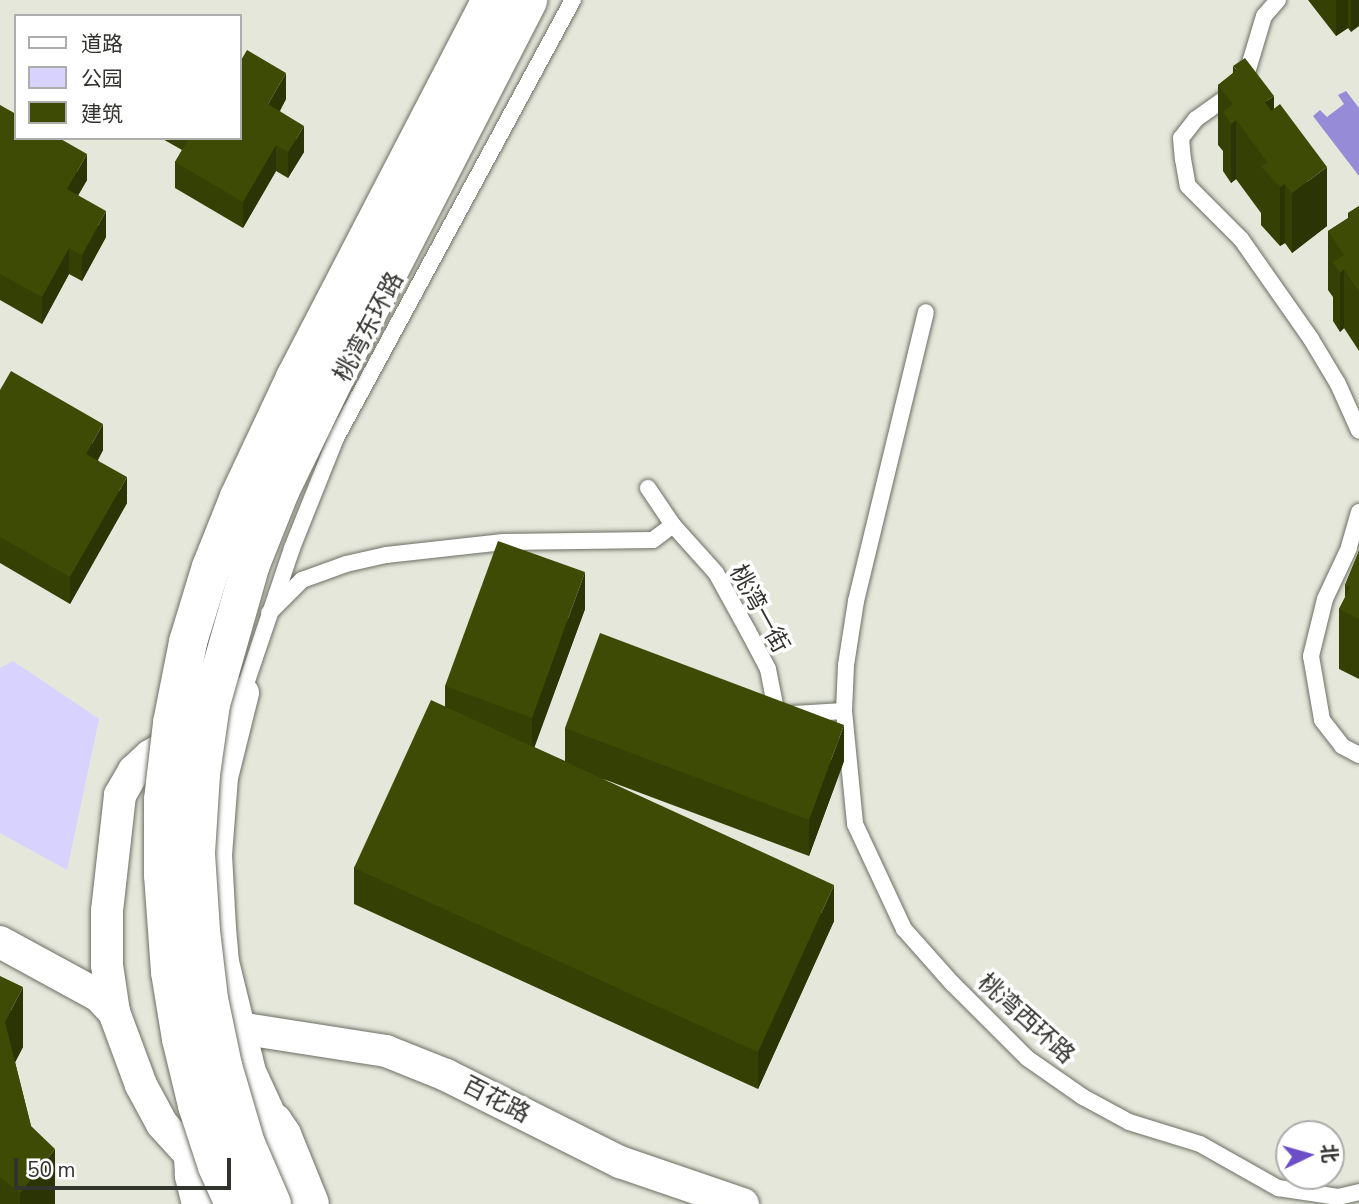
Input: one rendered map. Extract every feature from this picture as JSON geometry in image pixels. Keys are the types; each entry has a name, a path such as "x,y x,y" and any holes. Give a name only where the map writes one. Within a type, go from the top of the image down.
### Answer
{"main road":[{"path":"234,1204 217,1166 198,1105 181,1039 170,972 163,875 163,800 172,723 188,642 211,567 239,497 295,378 491,0"},
{"path":"272,1204 246,1144 223,1066 202,945 196,853 201,774 211,704 251,564 281,489 349,349 528,0"},
{"path":"201,1204 193,1158 198,1146 216,1127 236,1120 260,1118 273,1122 282,1135 310,1204"}],"street":[{"path":"193,1158 162,1124 141,1086 114,1012 107,965 107,911 116,814 120,794 134,771 150,756 191,732 243,693"},
{"path":"216,855 222,777 243,693"},
{"path":"116,814 131,794 146,783 173,778 190,781 209,802 214,819 223,962 250,1072 273,1122"},
{"path":"0,942 99,996 114,1012"},
{"name":"百花路","path":"239,1028 386,1051 446,1075 620,1163 743,1204"}],"lane":[{"name":"桃湾东环路","path":"243,693 269,612 336,438 573,0"},
{"path":"1278,0 1264,16 1246,76 1234,92 1196,119 1181,138 1188,186 1241,239 1338,384 1359,431"},
{"path":"844,711 846,665 856,601 926,312"},
{"name":"桃湾一街","path":"648,488 673,525 716,573 768,670 777,715 844,711"},
{"path":"1359,512 1349,548 1325,599 1311,656 1322,720 1342,746 1359,755"},
{"path":"269,612 302,580 346,564 386,555 503,541 653,540 673,525"},
{"name":"桃湾西环路","path":"844,711 855,824 904,929 952,983 1027,1058 1083,1097 1129,1122 1200,1144 1279,1188 1338,1197 1359,1192"}],"green space":[{"path":"13,661 99,719 67,870 0,833 0,668"}],"shaded area":[{"path":"1346,91 1359,108 1359,176 1313,116 1320,110 1327,117 1344,104 1338,95"}],"building":[{"path":"247,50 286,73 268,104 304,126 288,152 276,145 243,202 175,162 188,140 242,140 242,59"},
{"path":"1245,58 1274,96 1265,102 1271,111 1280,104 1327,167 1292,193 1285,184 1280,187 1261,166 1268,163 1236,120 1231,124 1223,112 1233,104 1218,85 1237,70 1233,66"},
{"path":"0,105 14,113 14,140 62,140 87,154 67,189 106,211 82,255 69,248 42,297 0,274"},
{"path":"1359,206 1359,292 1344,269 1340,273 1333,262 1344,255 1328,231 1350,217 1348,213"},
{"path":"11,371 103,424 86,454 127,477 70,577 0,537 0,390"},
{"path":"498,541 585,572 532,718 445,686"},
{"path":"1359,551 1359,619 1339,609 1350,587 1345,585"},
{"path":"600,633 844,725 809,820 565,728"},
{"path":"431,700 834,885 758,1052 354,868"},
{"path":"0,976 23,987 5,1022 31,1126 55,1149 20,1193 0,1177"}]}
